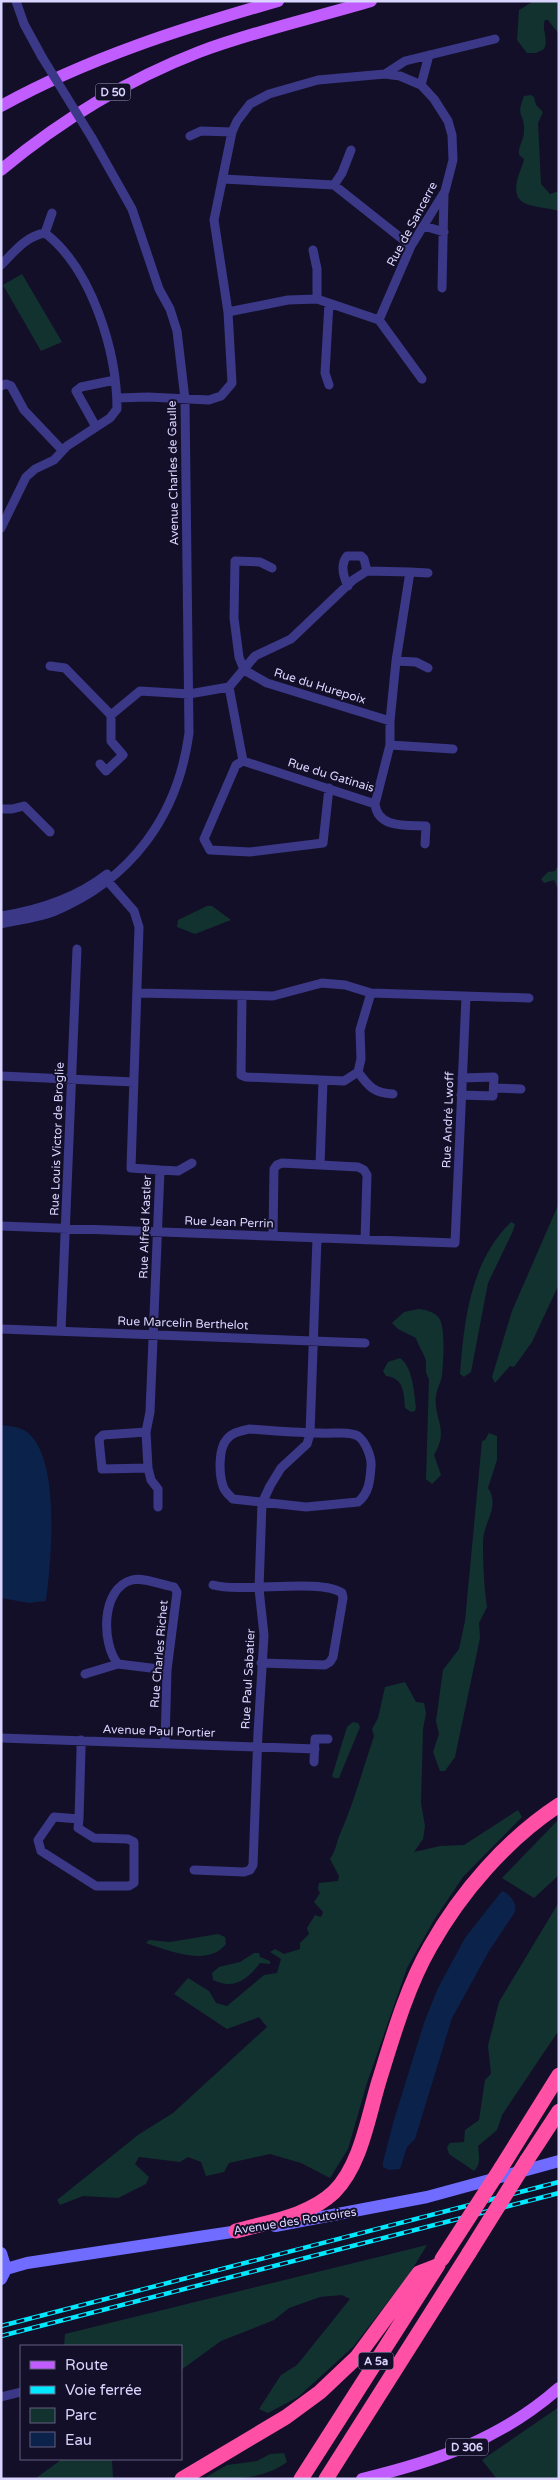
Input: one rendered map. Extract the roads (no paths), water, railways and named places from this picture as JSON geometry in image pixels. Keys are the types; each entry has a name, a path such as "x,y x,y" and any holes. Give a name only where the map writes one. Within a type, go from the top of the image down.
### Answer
{"highway":[{"path":"236,2231 280,2219 318,2204 333,2192 345,2178 363,2136 412,1985 429,1948 450,1915 495,1859 522,1834 559,1805"},
{"name":"A 5a","path":"301,2479 559,2075"},
{"name":"A 5a","path":"326,2479 559,2111"},
{"path":"182,2479 286,2418 320,2392 357,2357 419,2273 439,2263"}],"main road":[{"path":"1,106 73,71 155,39 278,1"},
{"name":"D 50","path":"1,170 98,100 145,75 238,38 371,1"},
{"name":"D 306","path":"362,2479 429,2461 476,2444 519,2419 559,2388"}],"street":[{"name":"Avenue Charles de Gaulle","path":"1,924 52,912 94,892 159,821 175,789 189,733 185,399 175,321 159,289 132,209 92,138 42,57 24,24 16,1"},
{"path":"385,74 406,61 495,39"},
{"path":"421,85 429,55"},
{"name":"Rue de Sancerre","path":"117,398 216,399 232,383 228,312 214,220 232,132 242,111 258,98 269,94 318,80 385,74 400,76 421,85 442,110 448,121 452,135 453,160 444,191 411,246 379,320"},
{"path":"190,136 201,131 232,132"},
{"path":"334,185 342,174 350,150"},
{"path":"223,179 334,185 411,246"},
{"path":"442,288 444,191"},
{"path":"45,233 52,213"},
{"path":"424,226 444,232"},
{"path":"1,265 28,239 45,233"},
{"path":"1,528 26,477 35,469 54,460 62,450 114,414 117,409 109,348 97,311 78,271 54,240 45,233"},
{"path":"312,250 317,269 316,299"},
{"path":"228,312 288,300 316,299 379,320 422,378"},
{"path":"329,303 325,373 329,385"},
{"path":"96,427 76,391 81,387 114,380"},
{"path":"1,386 6,384 11,386 24,410 62,450"},
{"path":"348,586 343,576 344,560 347,556 360,556 364,559 367,571"},
{"path":"244,670 239,657 234,618 235,561 260,562 272,568"},
{"path":"111,715 140,691 189,694 229,688 255,656 291,639 367,571 428,573"},
{"name":"Rue du Gatinais","path":"243,760 375,804 390,745 390,721 396,661 410,572"},
{"path":"396,661 416,662 428,668"},
{"path":"50,666 65,668 111,715 111,741 123,755 106,771 100,764"},
{"name":"Rue du Hurepoix","path":"244,670 267,683 390,721"},
{"path":"229,688 243,760 236,765 204,839 210,850 250,852 323,843 329,788"},
{"path":"390,745 453,749"},
{"path":"375,804 376,812 388,823 426,826 425,844"},
{"path":"1,808 12,809 24,806 50,832"},
{"name":"Avenue Charles de Gaulle","path":"1,916 51,904 105,879"},
{"name":"Rue Alfred Kastler","path":"105,879 134,911 139,927 131,1168 160,1170 150,1412 146,1432 148,1468"},
{"name":"Rue Louis Victor de Broglie","path":"61,1331 77,949"},
{"path":"138,993 272,996 322,983 344,985 371,993 529,998"},
{"path":"242,996 241,1075 246,1077 344,1082 358,1072 361,1058 360,1030 371,993"},
{"name":"Rue André Lwoff","path":"455,1244 466,997"},
{"path":"358,1072 368,1085 379,1093 393,1094"},
{"path":"1,1076 134,1082"},
{"path":"461,1095 493,1096 494,1088 494,1077 462,1078"},
{"path":"320,1164 323,1081"},
{"path":"494,1088 521,1089"},
{"path":"160,1170 178,1171 192,1163"},
{"path":"273,1236 274,1169 276,1165 282,1163 320,1164 358,1167 364,1170 367,1175 365,1240"},
{"name":"Rue Jean Perrin","path":"1,1226 455,1244"},
{"path":"310,1434 317,1238"},
{"name":"Rue Marcelin Berthelot","path":"1,1329 364,1343"},
{"path":"249,1429 310,1434 348,1433 357,1436 365,1444 371,1463 370,1482 364,1497 358,1502 314,1506 262,1503 233,1499 223,1488 220,1472 222,1448 228,1438 237,1432 249,1429"},
{"path":"146,1432 103,1435 99,1439 102,1469 148,1468 151,1480 158,1489 158,1507"},
{"name":"Rue Paul Sabatier","path":"194,1870 244,1872 253,1865 261,1663 264,1635 259,1589 262,1503 277,1474 307,1444 310,1434"},
{"name":"Rue Charles Richet","path":"121,1664 106,1638 106,1619 114,1592 122,1584 139,1580 174,1588 176,1592 168,1670 165,1743"},
{"path":"212,1585 259,1589 298,1586 336,1589 342,1593 343,1598 333,1658 330,1662 324,1664 261,1663"},
{"path":"85,1674 121,1664 168,1670"},
{"name":"Avenue Paul Portier","path":"1,1738 315,1749"},
{"path":"314,1762 316,1739 328,1740"},
{"path":"79,1818 54,1817 38,1840 41,1851 96,1886 129,1886 134,1883 134,1842 128,1839 94,1838 78,1828 79,1818 81,1740"},
{"name":"Avenue des Routoires","path":"3,2264 14,2261 27,2263 300,2223 427,2197 559,2161"},
{"path":"1,2397 20,2392"}],"water":[{"path":"1,1425 24,1430 36,1442 44,1461 49,1484 51,1510 50,1561 46,1601 29,1603 1,1598"},
{"path":"502,1891 512,1899 515,1905 515,1912 489,1951 452,2018 415,2139 407,2147 400,2169 389,2170 383,2167 383,2162 394,2120 424,2023 438,1988 465,1938"}],"railway":[{"path":"1,2326 559,2182"},
{"path":"1,2336 559,2193"}]}
